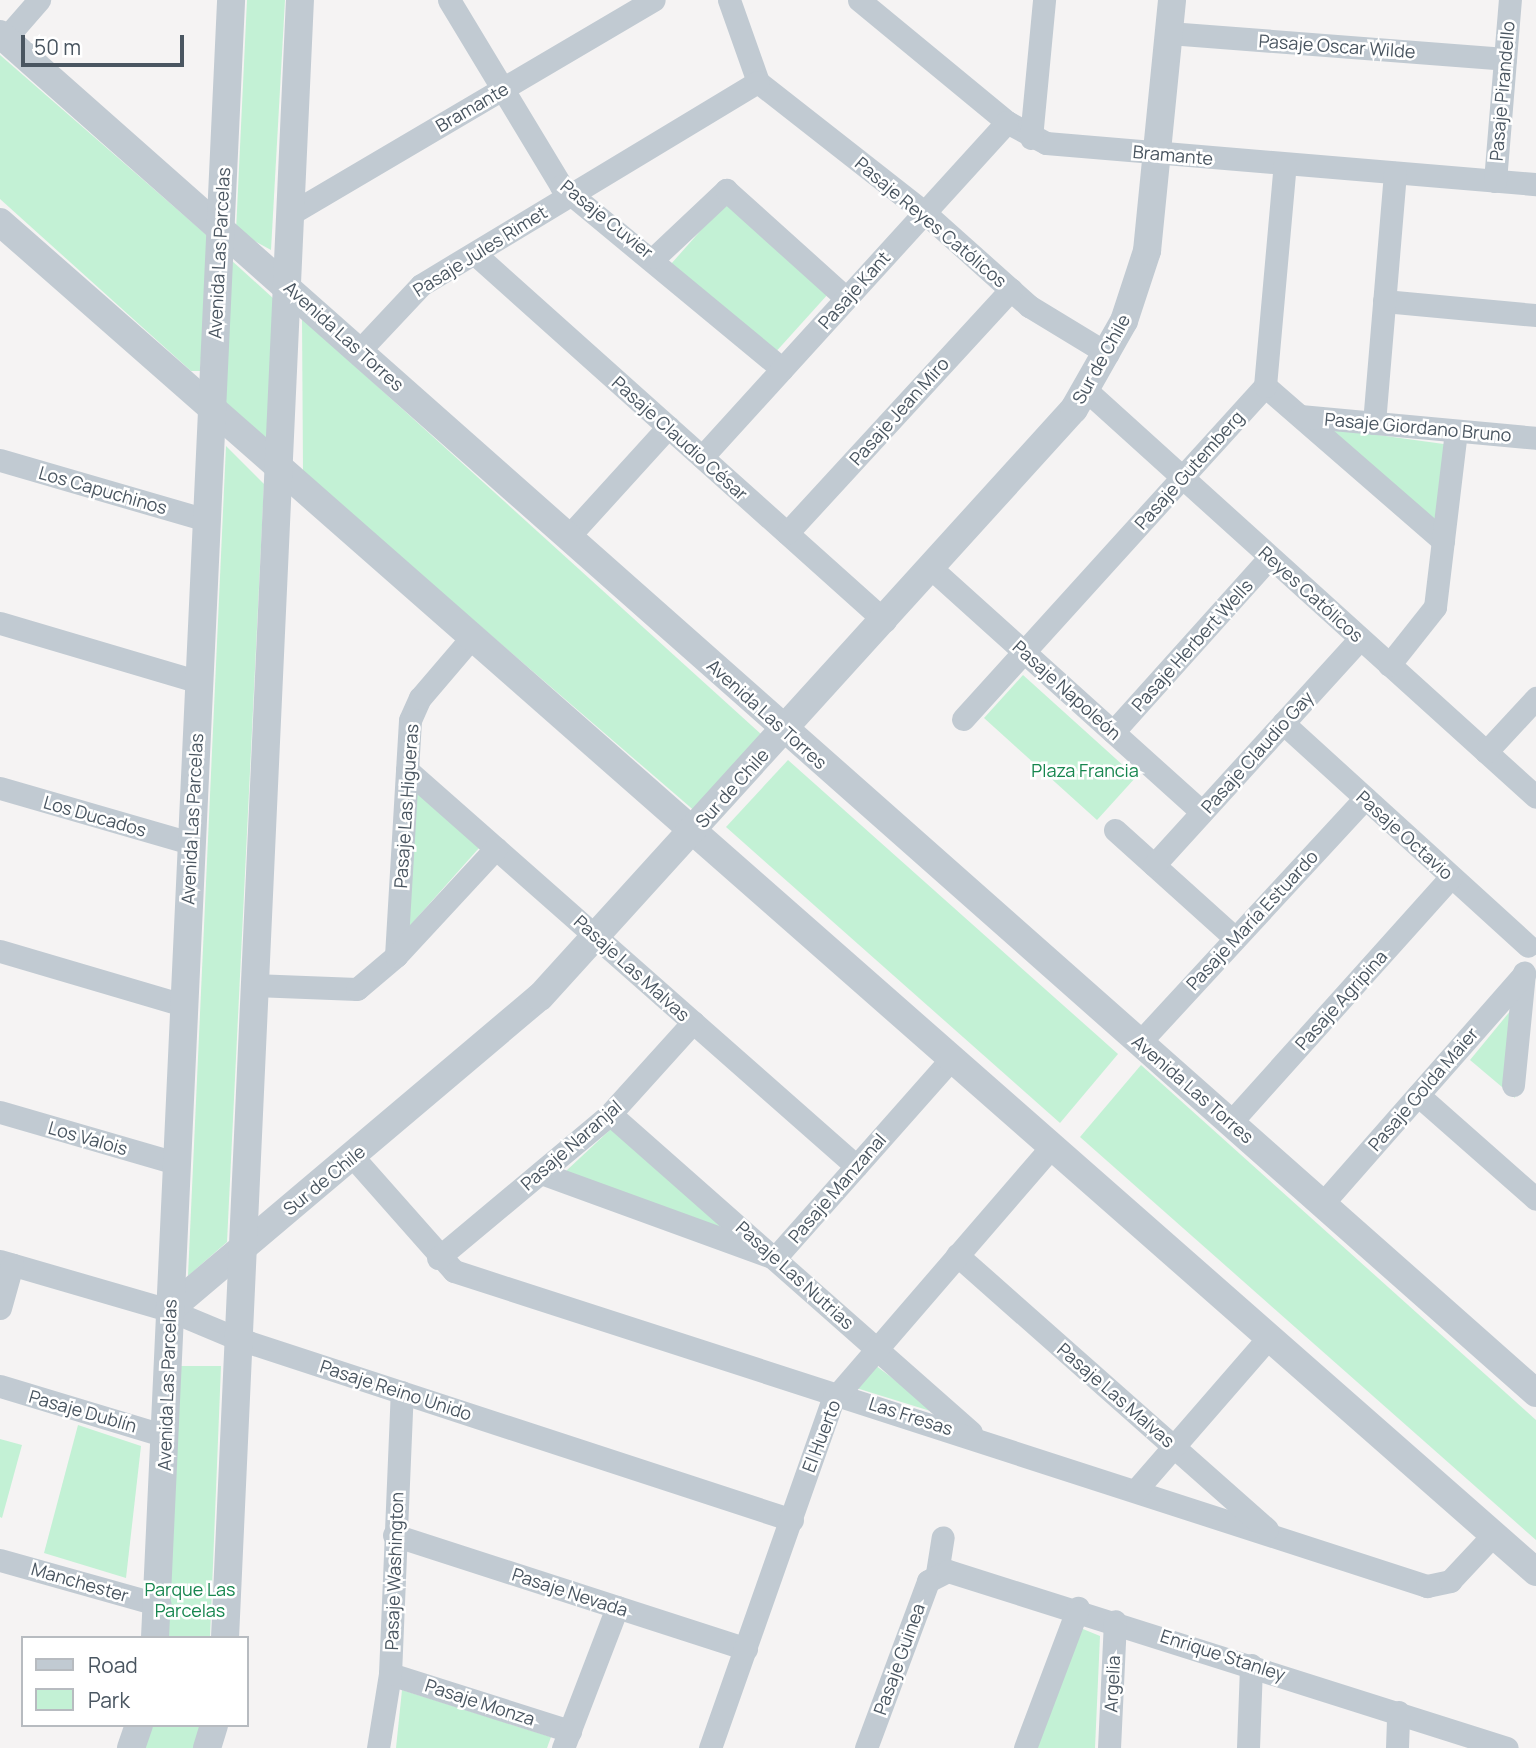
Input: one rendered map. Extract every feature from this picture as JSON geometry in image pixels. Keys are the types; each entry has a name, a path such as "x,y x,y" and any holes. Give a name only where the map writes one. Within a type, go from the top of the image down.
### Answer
{"street":[{"path":"3,37 39,0"},
{"name":"Avenida Las Parcelas","path":"155,1636 160,1605 169,1310 231,0"},
{"path":"225,1636 236,1338 281,469 300,0"},
{"name":"Pasaje Cuvier","path":"449,0 561,186 574,193 655,257 782,369"},
{"name":"Bramante","path":"290,214 654,0"},
{"path":"729,0 758,82"},
{"name":"Bramante","path":"859,0 1007,122 1031,138 1160,154 1536,184"},
{"path":"1031,138 1044,0"},
{"name":"Sur de Chile","path":"169,1310 513,1022 596,936 885,621 1087,391 1108,354 1147,251 1160,154 1172,0"},
{"name":"Pasaje Pirandello","path":"1495,181 1510,0"},
{"name":"Pasaje Oscar Wilde","path":"1169,33 1505,59"},
{"name":"Avenida Las Torres","path":"3,37 287,284 785,730 1536,1393"},
{"name":"Pasaje Jules Rimet","path":"360,351 407,297 758,82"},
{"name":"Pasaje Reyes Católicos","path":"758,82 925,213 1061,330 1108,354"},
{"name":"Pasaje Kant","path":"702,457 1007,122"},
{"path":"1285,164 1265,386 1443,541"},
{"path":"1374,423 1395,173"},
{"path":"655,257 726,190 846,298"},
{"path":"0,222 1536,1572"},
{"name":"Pasaje Claudio César","path":"475,254 885,621"},
{"name":"Pasaje Jean Miro","path":"787,533 1011,289"},
{"path":"1384,302 1536,315"},
{"name":"Pasaje Gutemberg","path":"963,719 1265,386"},
{"name":"Reyes Católicos","path":"1087,391 1536,797"},
{"name":"Pasaje Giordano Bruno","path":"1300,416 1536,438"},
{"path":"568,537 668,427"},
{"path":"1389,665 1433,612 1456,431"},
{"name":"Los Capuchinos","path":"6,459 207,520"},
{"name":"Pasaje Herbert Wells","path":"1113,732 1270,557"},
{"name":"Pasaje Napoleón","path":"932,569 1202,812"},
{"path":"0,623 199,682"},
{"name":"Pasaje Las Higueras","path":"397,956 413,709 473,636"},
{"name":"Pasaje Claudio Gay","path":"1154,865 1360,639"},
{"path":"1486,752 1536,698"},
{"name":"Pasaje Octavio","path":"1283,723 1451,877 1532,942"},
{"name":"Pasaje Las Malvas","path":"407,770 856,1166"},
{"name":"Los Ducados","path":"0,788 191,843"},
{"name":"Pasaje María Estuardo","path":"1139,1042 1364,797"},
{"path":"1115,830 1236,938"},
{"path":"253,985 357,989 397,956 496,848"},
{"name":"Pasaje Agripina","path":"1231,1122 1451,877"},
{"path":"1513,1085 1524,974 1532,942"},
{"path":"0,951 183,1005"},
{"name":"Pasaje Golda Maier","path":"1323,1203 1524,974"},
{"name":"Pasaje Naranjal","path":"438,1258 610,1114 694,1023"},
{"name":"Pasaje Manzanal","path":"541,1172 775,1258 952,1058"},
{"path":"1418,1095 1536,1199"},
{"name":"Los Valois","path":"0,1112 176,1163"},
{"name":"Pasaje Las Nutrias","path":"610,1114 978,1438"},
{"name":"El Huerto","path":"710,1748 838,1392 1052,1146"},
{"name":"Las Fresas","path":"353,1157 438,1258 454,1271 838,1392 1433,1587 1450,1581 1493,1535"},
{"name":"Pasaje Las Malvas","path":"957,1255 1274,1536"},
{"path":"0,1308 6,1263"},
{"name":"Pasaje Reino Unido","path":"6,1263 169,1310 236,1338 792,1520"},
{"path":"1136,1490 1269,1337"},
{"name":"Pasaje Dublín","path":"0,1386 166,1436"},
{"name":"Pasaje Washington","path":"378,1748 390,1674 402,1392"},
{"name":"Pasaje Nevada","path":"394,1535 746,1649"},
{"name":"Pasaje Guinea","path":"866,1748 937,1573 943,1536"},
{"name":"Manchester","path":"0,1560 160,1605"},
{"name":"Enrique Stanley","path":"937,1573 954,1572 1078,1608 1507,1748"},
{"path":"566,1739 617,1606"},
{"path":"1025,1748 1078,1608"},
{"name":"Argelia","path":"1109,1748 1115,1621"},
{"path":"1248,1748 1251,1665"},
{"name":"Pasaje Monza","path":"390,1674 566,1739"},
{"path":"1396,1748 1398,1713"},
{"path":"131,1748 138,1727"},
{"path":"207,1748 213,1727"}],"green space":[{"path":"247,0 285,0 271,250 236,231"},
{"path":"0,55 210,238 200,371 191,371 0,199"},
{"path":"726,202 829,293 773,355 671,264"},
{"path":"231,260 274,299 267,444 219,402"},
{"path":"302,318 762,735 697,813 303,473"},
{"path":"1320,427 1451,445 1440,526"},
{"path":"226,446 264,484 227,1242 188,1276"},
{"name":"Plaza Francia","path":"1023,675 1136,777 1097,820 984,718"},
{"path":"788,760 1118,1054 1060,1123 726,827"},
{"path":"412,785 479,848 407,929"},
{"path":"1530,987 1515,1098 1470,1060"},
{"path":"1141,1065 1536,1420 1536,1540 1080,1137"},
{"path":"611,1129 734,1234 566,1171"},
{"path":"875,1365 940,1414 853,1387"},
{"name":"Parque Las Parcelas","path":"180,1366 221,1366 210,1636 164,1636"},
{"path":"78,1425 141,1446 126,1578 44,1553"},
{"path":"0,1439 22,1445 2,1518 0,1517"},
{"path":"1078,1627 1100,1636 1095,1748 1034,1748"},
{"path":"402,1690 551,1737 547,1748 396,1748"},
{"path":"148,1727 200,1727 194,1748 142,1748"}]}
